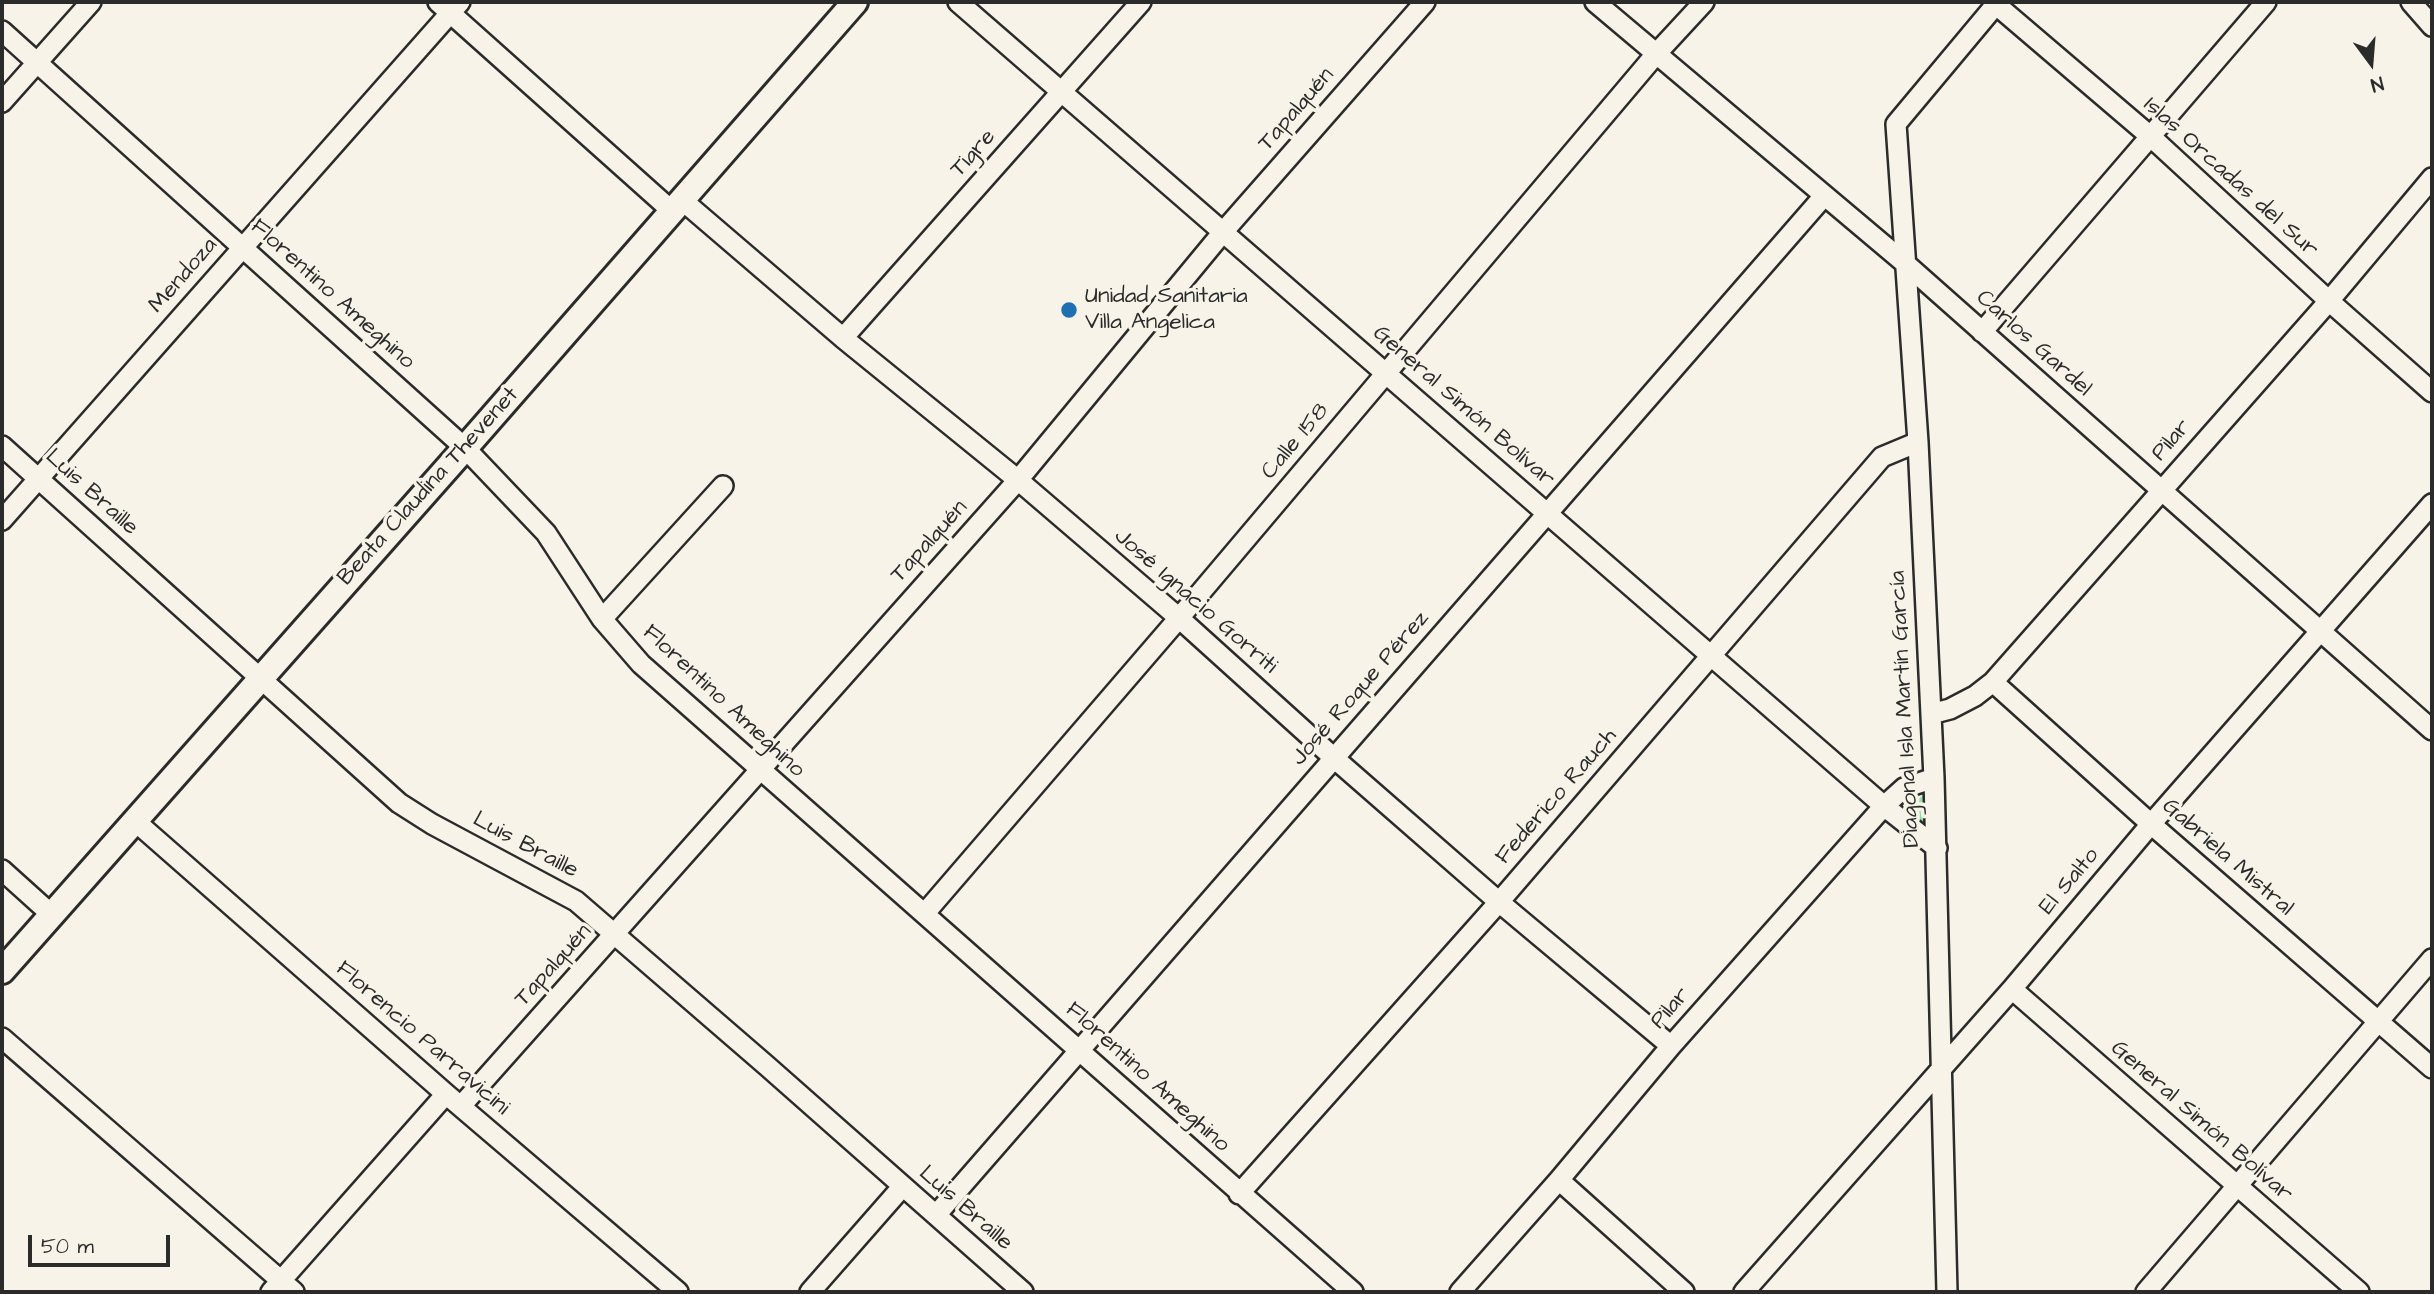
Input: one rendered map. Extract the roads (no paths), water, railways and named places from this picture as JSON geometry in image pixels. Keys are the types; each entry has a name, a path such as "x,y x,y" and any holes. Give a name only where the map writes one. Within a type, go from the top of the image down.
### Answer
{"main road":[{"name":"Beata Claudina Thevenet","path":"2,971 855,2"}],"street":[{"path":"2,102 91,2"},
{"name":"General Simón Bolívar","path":"958,2 1884,806 1937,848"},
{"name":"Tigre","path":"843,338 1141,2"},
{"name":"Tapalquén","path":"282,1288 453,1100 615,935 1018,480 1223,232 1425,2"},
{"name":"Carlos Gardel","path":"1595,2 1906,264 2432,730"},
{"name":"Calle 158","path":"925,913 1180,618 1656,54 1704,2"},
{"name":"Islas Orcadas del Sur","path":"1996,2 2150,136 2432,392"},
{"name":"Diagonal Isla Martín García","path":"1947,1292 1934,778 1918,442 1896,124 1996,2"},
{"path":"1982,332 2266,2"},
{"path":"2412,2 2432,26"},
{"name":"José Ignacio Gorriti","path":"449,5 677,206 1018,480 1180,618 1334,758 1499,902 1671,1046"},
{"name":"Mendoza","path":"2,520 242,247 449,5"},
{"name":"Florentino Ameghino","path":"2,31 465,448 546,533 603,619 642,664 759,771 925,913 1353,1292"},
{"name":"Pilar","path":"1931,713 1950,709 1975,696 1993,682 2329,301 2432,178"},
{"name":"José Roque Pérez","path":"936,1215 1824,196"},
{"name":"Federico Rauch","path":"1240,1194 1499,902 1882,457 1918,442"},
{"name":"Luis Braille","path":"2,446 399,803 432,824 576,901 1023,1292"},
{"path":"603,619 723,486"},
{"name":"El Salto","path":"1744,1292 2012,989 2151,824 2432,504"},
{"name":"Gabriela Mistral","path":"1993,682 2151,824 2432,1068"},
{"name":"Pilar","path":"1460,1292 1559,1180 1671,1046 1884,806 1905,788 1934,778"},
{"name":"Florencio Parravicini","path":"135,821 453,1100 678,1292"},
{"path":"2,870 52,915"},
{"path":"2147,1292 2432,959"},
{"name":"General Simón Bolívar","path":"2012,989 2358,1292"},
{"path":"2,1038 282,1288"},
{"path":"1559,1180 1684,1292"},
{"path":"810,1292 903,1186"}],"place":[{"name":"Unidad Sanitaria Villa Angelica","path":"1069,310"}]}
